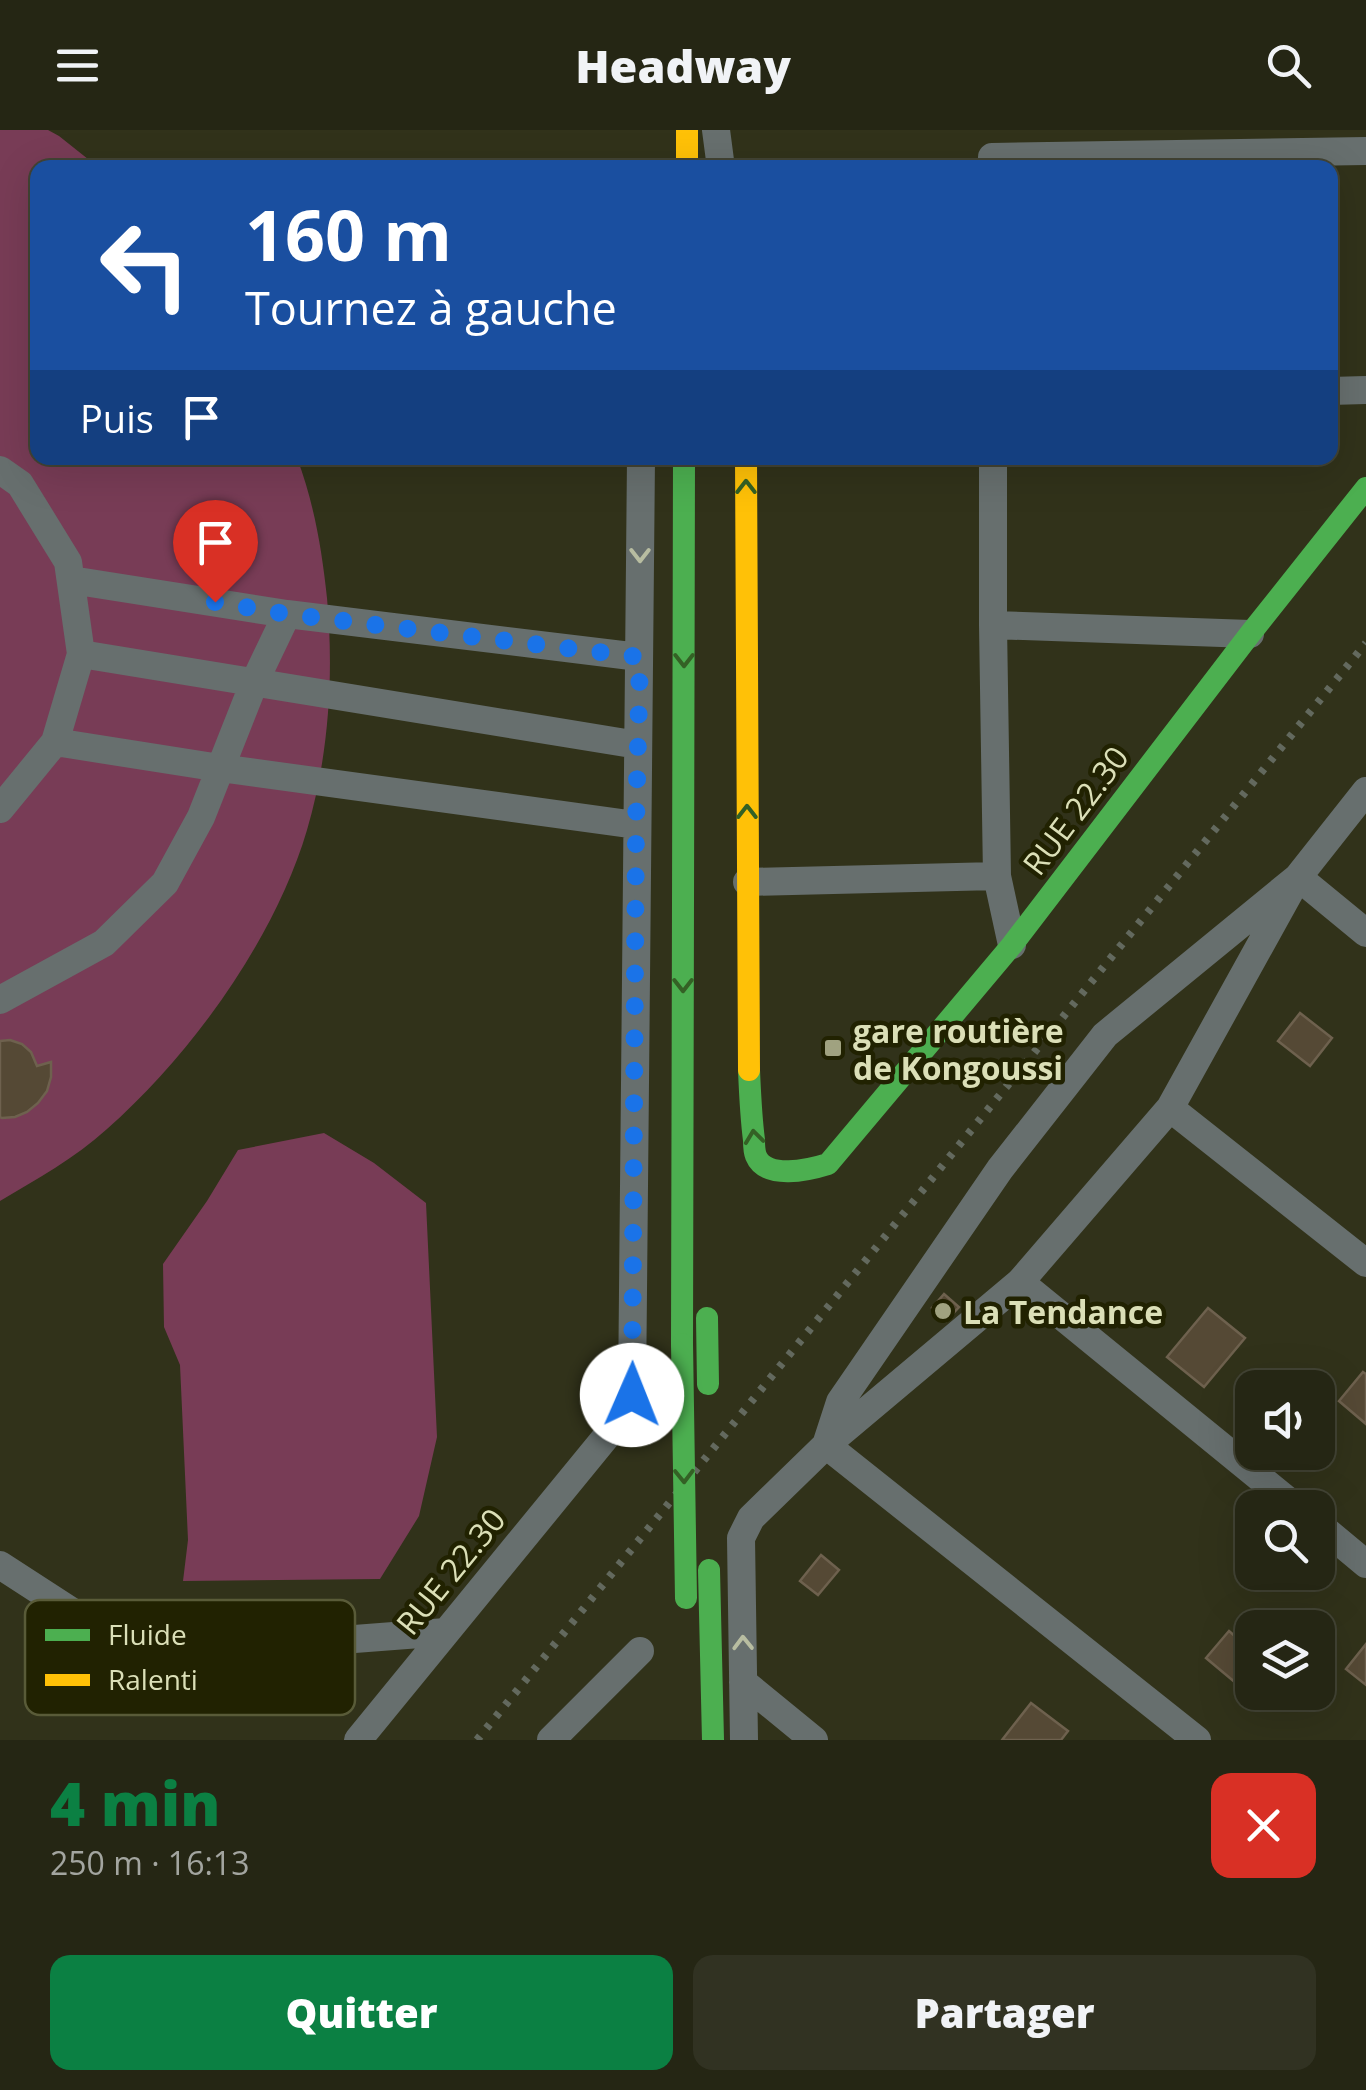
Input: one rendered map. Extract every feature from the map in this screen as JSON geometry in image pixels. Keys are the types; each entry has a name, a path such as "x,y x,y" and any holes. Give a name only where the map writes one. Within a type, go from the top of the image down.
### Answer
{"street":[{"path":"678,160 685,130"},
{"path":"685,130 686,160"},
{"path":"712,160 714,130"},
{"path":"714,130 720,160"},
{"path":"992,151 1366,151"},
{"path":"1338,390 1366,390"},
{"name":"RUE 22.30","path":"358,1740 619,1421 632,1395 641,465"},
{"path":"684,465 682,1344 686,1607"},
{"path":"746,465 747,882 997,876"},
{"path":"993,465 997,876 1012,945"},
{"path":"0,470 20,484 68,562 81,654 55,742 0,809"},
{"name":"RUE 22.30","path":"747,882 750,1112 756,1157 765,1166 782,1171 806,1171 828,1164 1012,945 1366,488"},
{"path":"71,580 287,614 640,657"},
{"path":"0,1000 104,943 165,883 201,817 254,682 287,614"},
{"path":"993,625 1250,634"},
{"path":"81,654 638,745"},
{"path":"55,742 636,825"},
{"path":"744,1740 741,1538 751,1518 826,1445 1020,1282 1170,1108 1298,877 1366,791"},
{"path":"1298,877 1366,933"},
{"path":"826,1445 840,1402 1000,1170 1105,1036 1298,877"},
{"path":"1170,1108 1366,1263"},
{"path":"1020,1282 1275,1490"},
{"path":"707,1308 708,1414"},
{"path":"826,1445 1197,1740"},
{"path":"1335,1538 1366,1564"},
{"path":"709,1560 714,1740"},
{"path":"0,1565 54,1600"},
{"path":"355,1638 446,1632"},
{"path":"557,1738 640,1651"},
{"path":"743,1682 814,1740"}],"shaded area":[{"path":"0,130 48,130 89,160 30,160 30,465 299,465 320,544 327,598 328,715 314,802 293,871 252,953 226,993 169,1066 107,1129 55,1168 0,1201"},
{"path":"324,1133 374,1163 426,1203 437,1437 419,1516 380,1579 183,1581 188,1540 180,1365 164,1327 163,1264 238,1150"}],"building":[{"path":"1300,1013 1332,1038 1310,1066 1278,1041"},
{"path":"10,1040 31,1052 37,1066 51,1062 51,1077 38,1103 15,1117 2,1118 0,1041"},
{"path":"944,1294 959,1307 946,1321 932,1308"},
{"path":"1208,1308 1245,1338 1204,1387 1167,1357"},
{"path":"1363,1372 1366,1374 1366,1424 1339,1401"},
{"path":"821,1555 839,1570 818,1595 800,1581"},
{"path":"1229,1631 1235,1636 1235,1682 1206,1658"},
{"path":"1366,1644 1366,1685 1346,1669"},
{"path":"1031,1703 1068,1731 1061,1740 1002,1740"}],"railway":[{"path":"477,1740 1366,643"}],"traffic: fast":[{"path":"682,1344 684,465"},
{"path":"749,1070 754,1150 761,1163 778,1171 828,1164 1012,945 1366,488"},
{"path":"707,1318 708,1384"},
{"path":"682,1344 686,1598"},
{"path":"709,1570 713,1740"}],"traffic: slow":[{"path":"687,130 687,160"},
{"path":"746,465 749,1070"}],"place":[{"name":"gare routière de Kongoussi","path":"833,1048"},
{"name":"La Tendance","path":"943,1311"}],"route":[{"path":"215,602 640,657 632,1395"}]}
